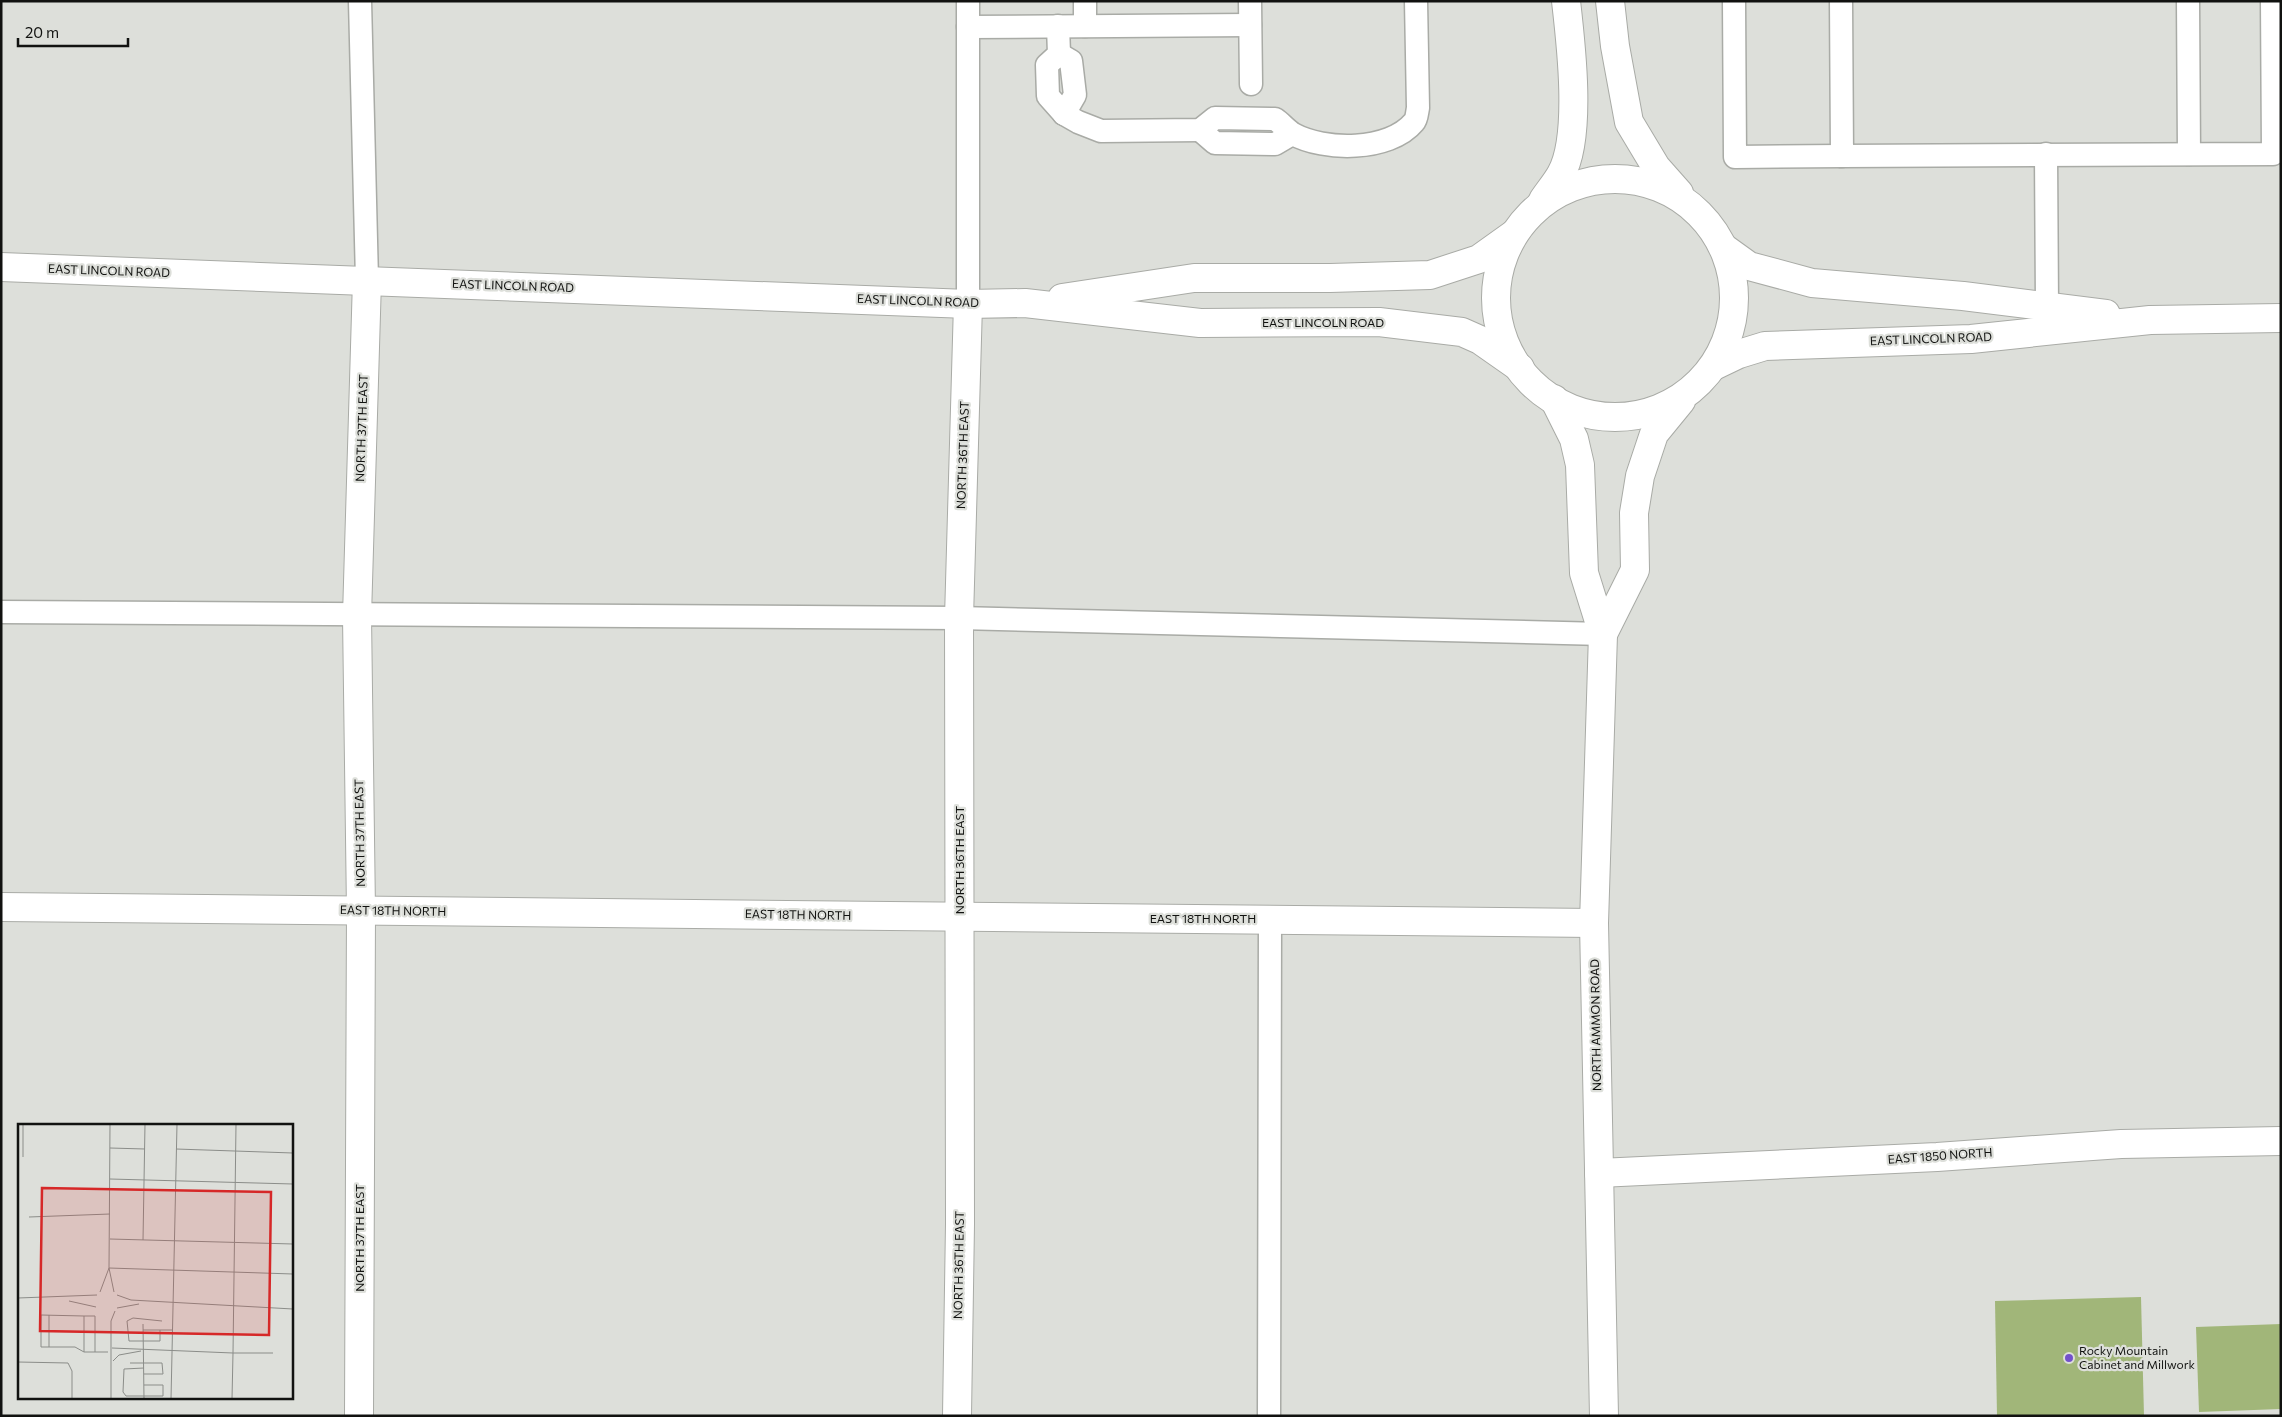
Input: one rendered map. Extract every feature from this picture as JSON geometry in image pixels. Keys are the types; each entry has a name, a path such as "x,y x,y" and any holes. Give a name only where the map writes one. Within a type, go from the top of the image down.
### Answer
{"main road":[{"path":"1566,1 1570,39 1572,122 1568,150 1562,173 1538,206 1514,234 1499,269 1496,310 1507,350 1531,383 1566,407 1606,417 1648,413 1685,395 1698,384 1714,366 1731,328 1734,300 1734,290 1724,248 1707,222 1656,167 1629,122 1614,46 1610,1"},
{"path":"1538,206 1571,187 1608,179 1645,182 1679,198 1697,212"},
{"name":"EAST LINCOLN ROAD","path":"1,268 367,280 968,304 1025,303 1194,278 1330,278 1430,275 1479,259 1514,234"},
{"name":"EAST LINCOLN ROAD","path":"1724,248 1749,266 1812,283 1963,296 2150,320"},
{"name":"NORTH 37TH EAST","path":"359,1416 361,911 356,616 367,280"},
{"name":"EAST LINCOLN ROAD","path":"1025,303 1200,323 1379,322 1462,332 1480,340 1520,368"},
{"name":"NORTH 36TH EAST","path":"957,1416 960,1224 959,618 968,304"},
{"name":"EAST LINCOLN ROAD","path":"1714,366 1739,354 1765,346 1971,338 2150,320 2281,318"},
{"name":"NORTH AMMON ROAD","path":"1603,634 1635,570 1634,512 1640,476 1654,434 1685,395"},
{"name":"NORTH AMMON ROAD","path":"1554,399 1574,439 1580,465 1584,573 1603,634 1594,923 1604,1416"},
{"name":"EAST 18TH NORTH","path":"1,907 1594,923"},
{"name":"EAST 1850 NORTH","path":"1599,1174 1937,1157 2121,1144 2281,1141"}],"lane":[{"path":"360,1 367,280"},
{"path":"968,1 968,304"},
{"path":"1085,1 1085,26"},
{"path":"1250,1 1251,84"},
{"path":"1058,26 1059,54 1047,65 1048,96 1064,114 1078,122 1101,131 1200,130 1215,118 1275,119 1292,134 1313,142 1330,145 1359,146 1391,138 1415,122 1418,108 1416,1"},
{"path":"1734,1 1735,157 2273,154 2272,1"},
{"path":"1841,1 1842,156"},
{"path":"2188,1 2189,154"},
{"path":"968,26 1250,25"},
{"path":"2046,154 2047,306"},
{"path":"1,612 356,616 959,618 1603,634"},
{"path":"1269,1416 1270,919"}],"building":[{"name":"Rocky Mountain Cabinet and Millwork","path":"2141,1297 2144,1416 1997,1416 1995,1301"},
{"path":"2281,1324 2281,1409 2199,1412 2196,1327"}],"place":[{"name":"Rocky Mountain Cabinet and Millwork","path":"2069,1358"}]}
